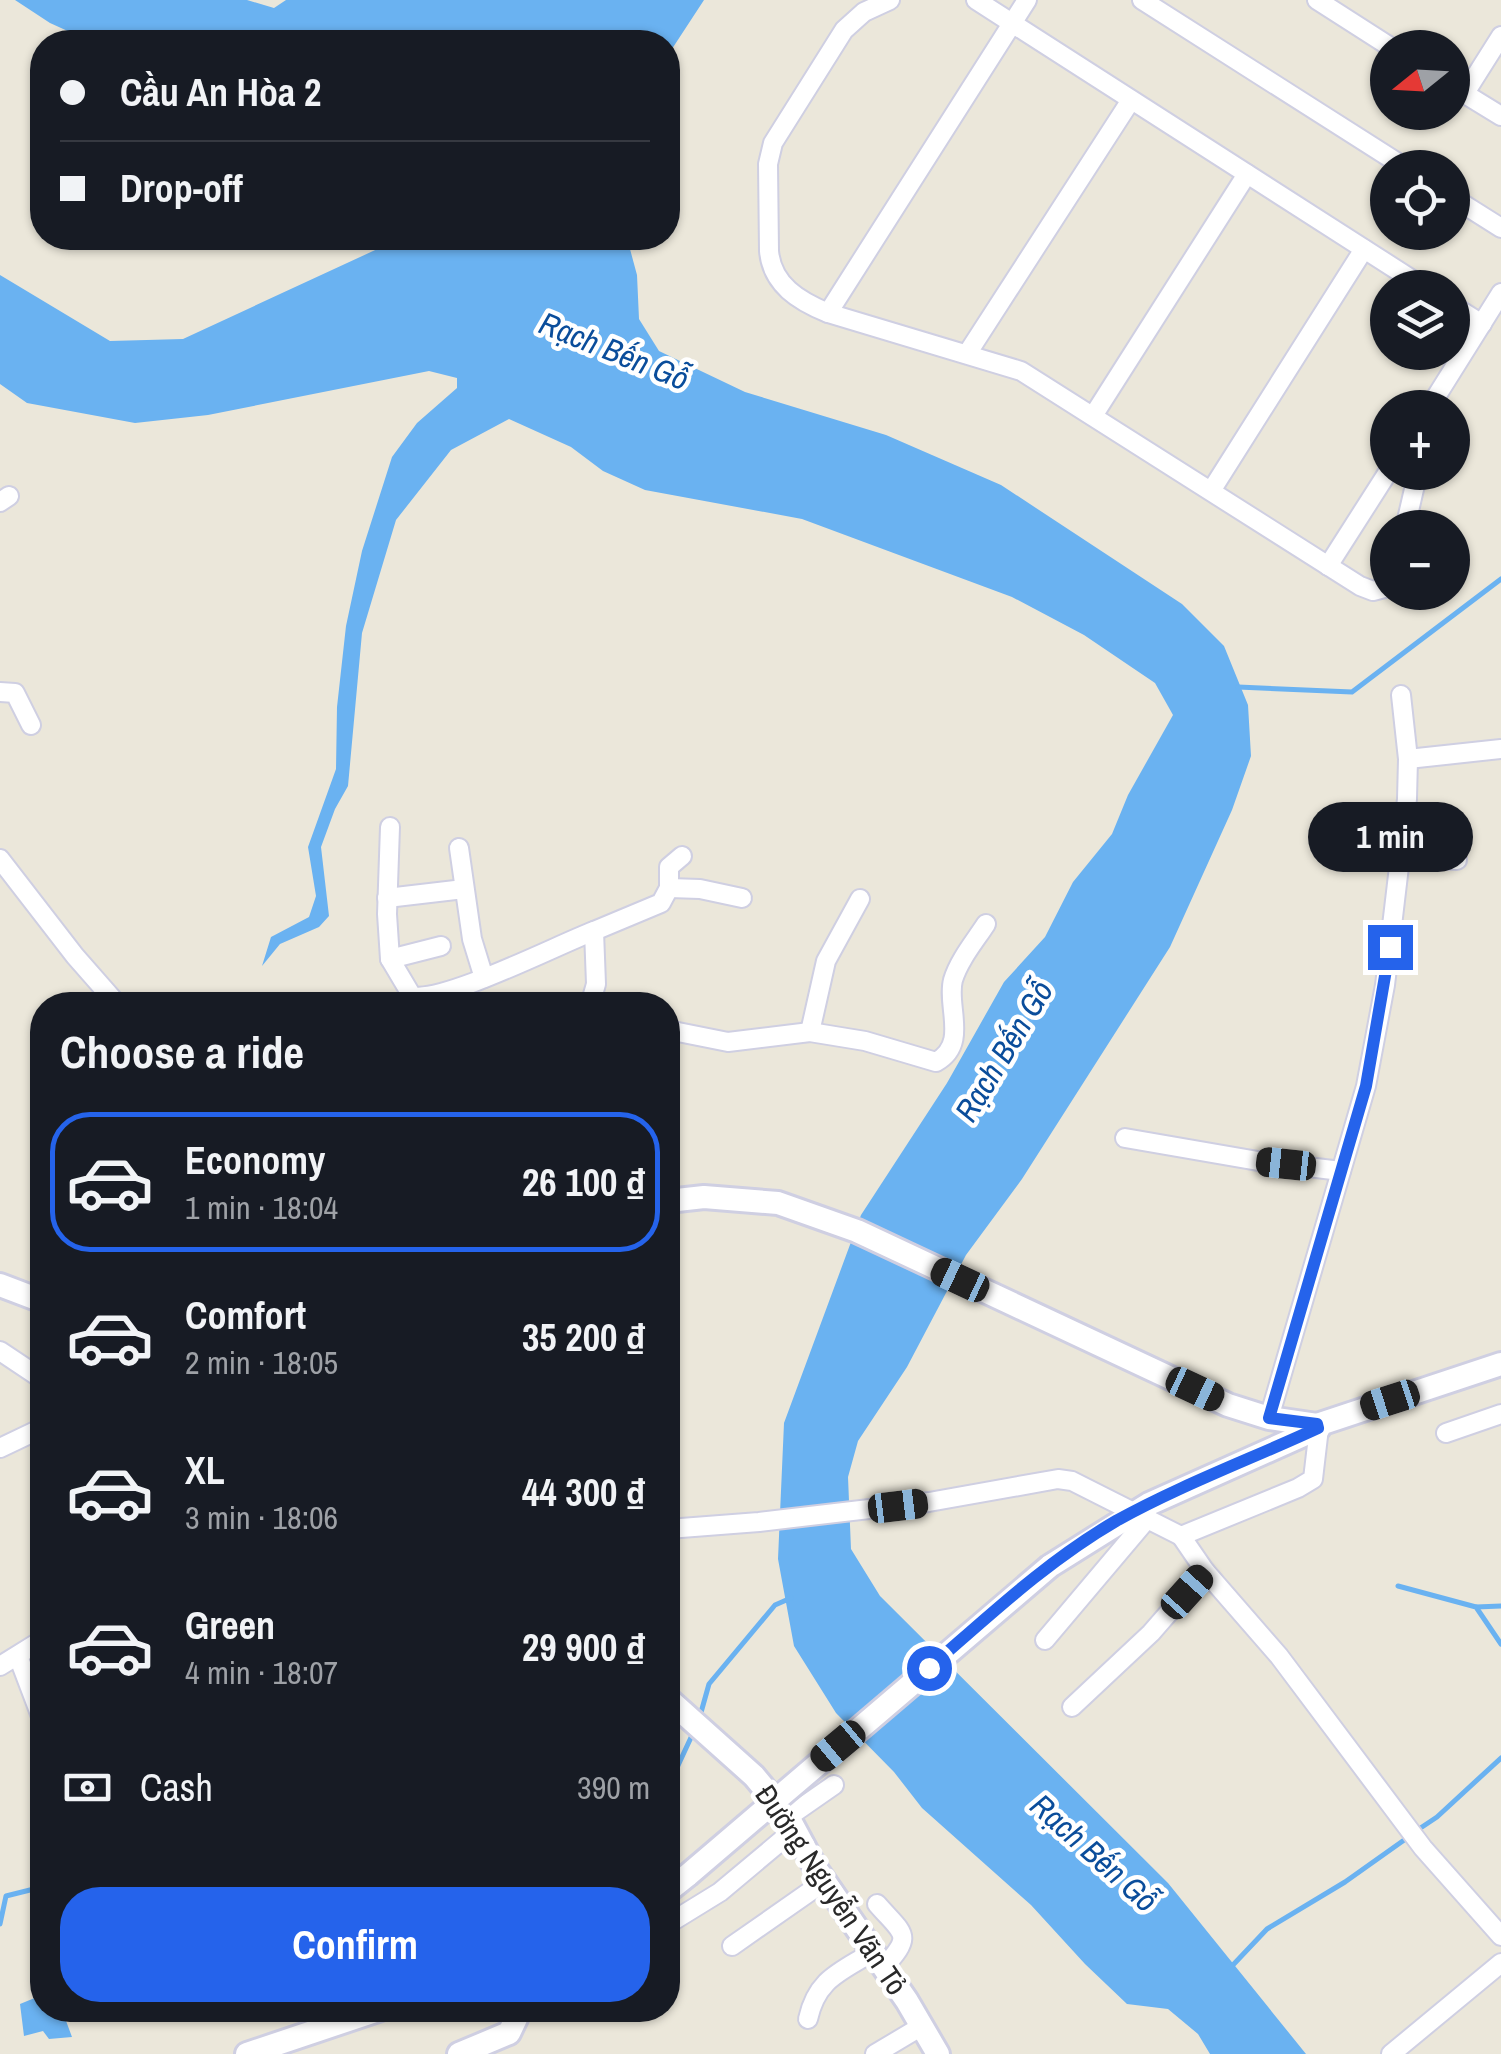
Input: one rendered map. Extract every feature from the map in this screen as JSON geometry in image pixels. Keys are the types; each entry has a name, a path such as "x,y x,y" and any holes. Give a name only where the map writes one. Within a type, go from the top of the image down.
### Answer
{"main road":[{"path":"680,1200 704,1197 778,1202 856,1232 1228,1405 1269,1418 1318,1426"},
{"path":"0,1285 30,1297"},
{"path":"680,1881 1050,1566 1141,1515 1318,1426 1501,1364"},
{"name":"Đường Nguyễn Văn Tỏ","path":"680,1711 754,1776 791,1823 938,2054"},
{"path":"247,2054 342,2022"},
{"path":"458,2054 509,2033 514,2022"}],"street":[{"path":"890,0 864,12 844,30 768,157 772,266 791,293 828,313 1021,370 1370,590"},
{"path":"976,0 1397,270"},
{"path":"828,313 1027,0"},
{"path":"1142,0 1378,150"},
{"path":"1317,0 1370,34"},
{"path":"1470,76 1501,36"},
{"path":"1470,97 1501,116"},
{"path":"967,354 1131,100"},
{"path":"1093,416 1247,174"},
{"path":"1470,208 1501,228"},
{"path":"1211,491 1364,249"},
{"path":"1440,390 1501,294"},
{"path":"1470,316 1482,324"},
{"path":"1442,390 1444,383"},
{"path":"1328,566 1377,490"},
{"path":"0,692 15,693 31,725"},
{"path":"1269,1418 1366,1086 1401,858 1408,758 1401,695"},
{"path":"1408,758 1501,749"},
{"path":"390,827 390,959 410,992"},
{"path":"459,848 472,939 484,978"},
{"path":"446,992 661,902 669,888 669,867 682,856"},
{"path":"1401,858 1458,860"},
{"path":"0,859 107,992"},
{"path":"669,888 700,889 742,898"},
{"path":"387,898 464,889"},
{"path":"810,1032 826,961 860,899"},
{"path":"680,1032 728,1042 810,1032 936,1062 942,1060 956,1028 952,983 986,924"},
{"path":"594,931 594,992"},
{"path":"390,959 440,946"},
{"path":"1125,1138 1258,1162 1340,1171"},
{"path":"0,1351 30,1371"},
{"path":"1446,1433 1501,1414"},
{"path":"1181,1536 1312,1479 1318,1426"},
{"path":"0,1448 30,1434"},
{"path":"680,1528 868,1510 1058,1479 1072,1481 1141,1515 1181,1536 1205,1571 1279,1656 1422,1848 1501,1936"},
{"path":"1045,1640 1141,1515"},
{"path":"1072,1706 1150,1632 1205,1571"},
{"path":"0,1666 30,1648"},
{"path":"18,1656 30,1688"},
{"path":"680,1917 720,1892 834,1785"},
{"path":"732,1946 825,1881"},
{"path":"808,2019 812,2000 823,1982 903,1947 904,1940 877,1904"},
{"path":"1391,2054 1501,1963"},
{"path":"875,2054 922,2026"}],"water":[{"path":"15,0 247,0 274,8 286,0 704,0 680,37 680,30 65,30"},
{"name":"Rạch Bến Gỗ","path":"375,250 630,250 637,275 639,319 659,351 745,392 886,435 1001,485 1182,604 1224,646 1248,705 1251,756 1232,810 1170,947 1022,1179 966,1255 907,1367 858,1441 848,1477 851,1549 880,1596 1168,1883 1306,2054 1210,2054 1198,2034 1168,2009 1127,2004 1031,1905 922,1808 894,1772 836,1713 794,1646 778,1559 784,1423 861,1215 947,1083 1004,982 1045,937 1073,882 1112,834 1128,795 1173,715 1155,683 1084,635 1012,597 802,519 645,490 603,471 571,447 509,419 451,450 396,520 362,633 348,786 321,847 329,916 319,927 280,944 262,966 271,937 309,917 316,896 308,847 336,769 337,707 346,626 362,551 392,457 417,423 457,388 457,378 429,371 208,415 135,423 27,403 0,384 0,275 110,341 183,339"},
{"path":"30,2000 30,2022 66,2022 72,2037 49,2039 43,2031 24,2036 20,2004"}],"waterway":[{"path":"1238,687 1352,692 1501,579"},
{"path":"1398,1586 1476,1607 1501,1644"},
{"path":"700,1716 709,1684 775,1605 791,1598"},
{"path":"1476,1607 1501,1606"},
{"path":"680,1761 694,1731"},
{"path":"1416,1831 1437,1817 1501,1758"},
{"path":"1232,1966 1267,1929 1345,1882 1407,1838"},
{"path":"0,1924 6,1896 30,1890"}],"route":[{"path":"929,1668 1019,1590 1115,1522 1318,1428 1317,1424 1269,1418 1366,1086 1390,947"}]}
